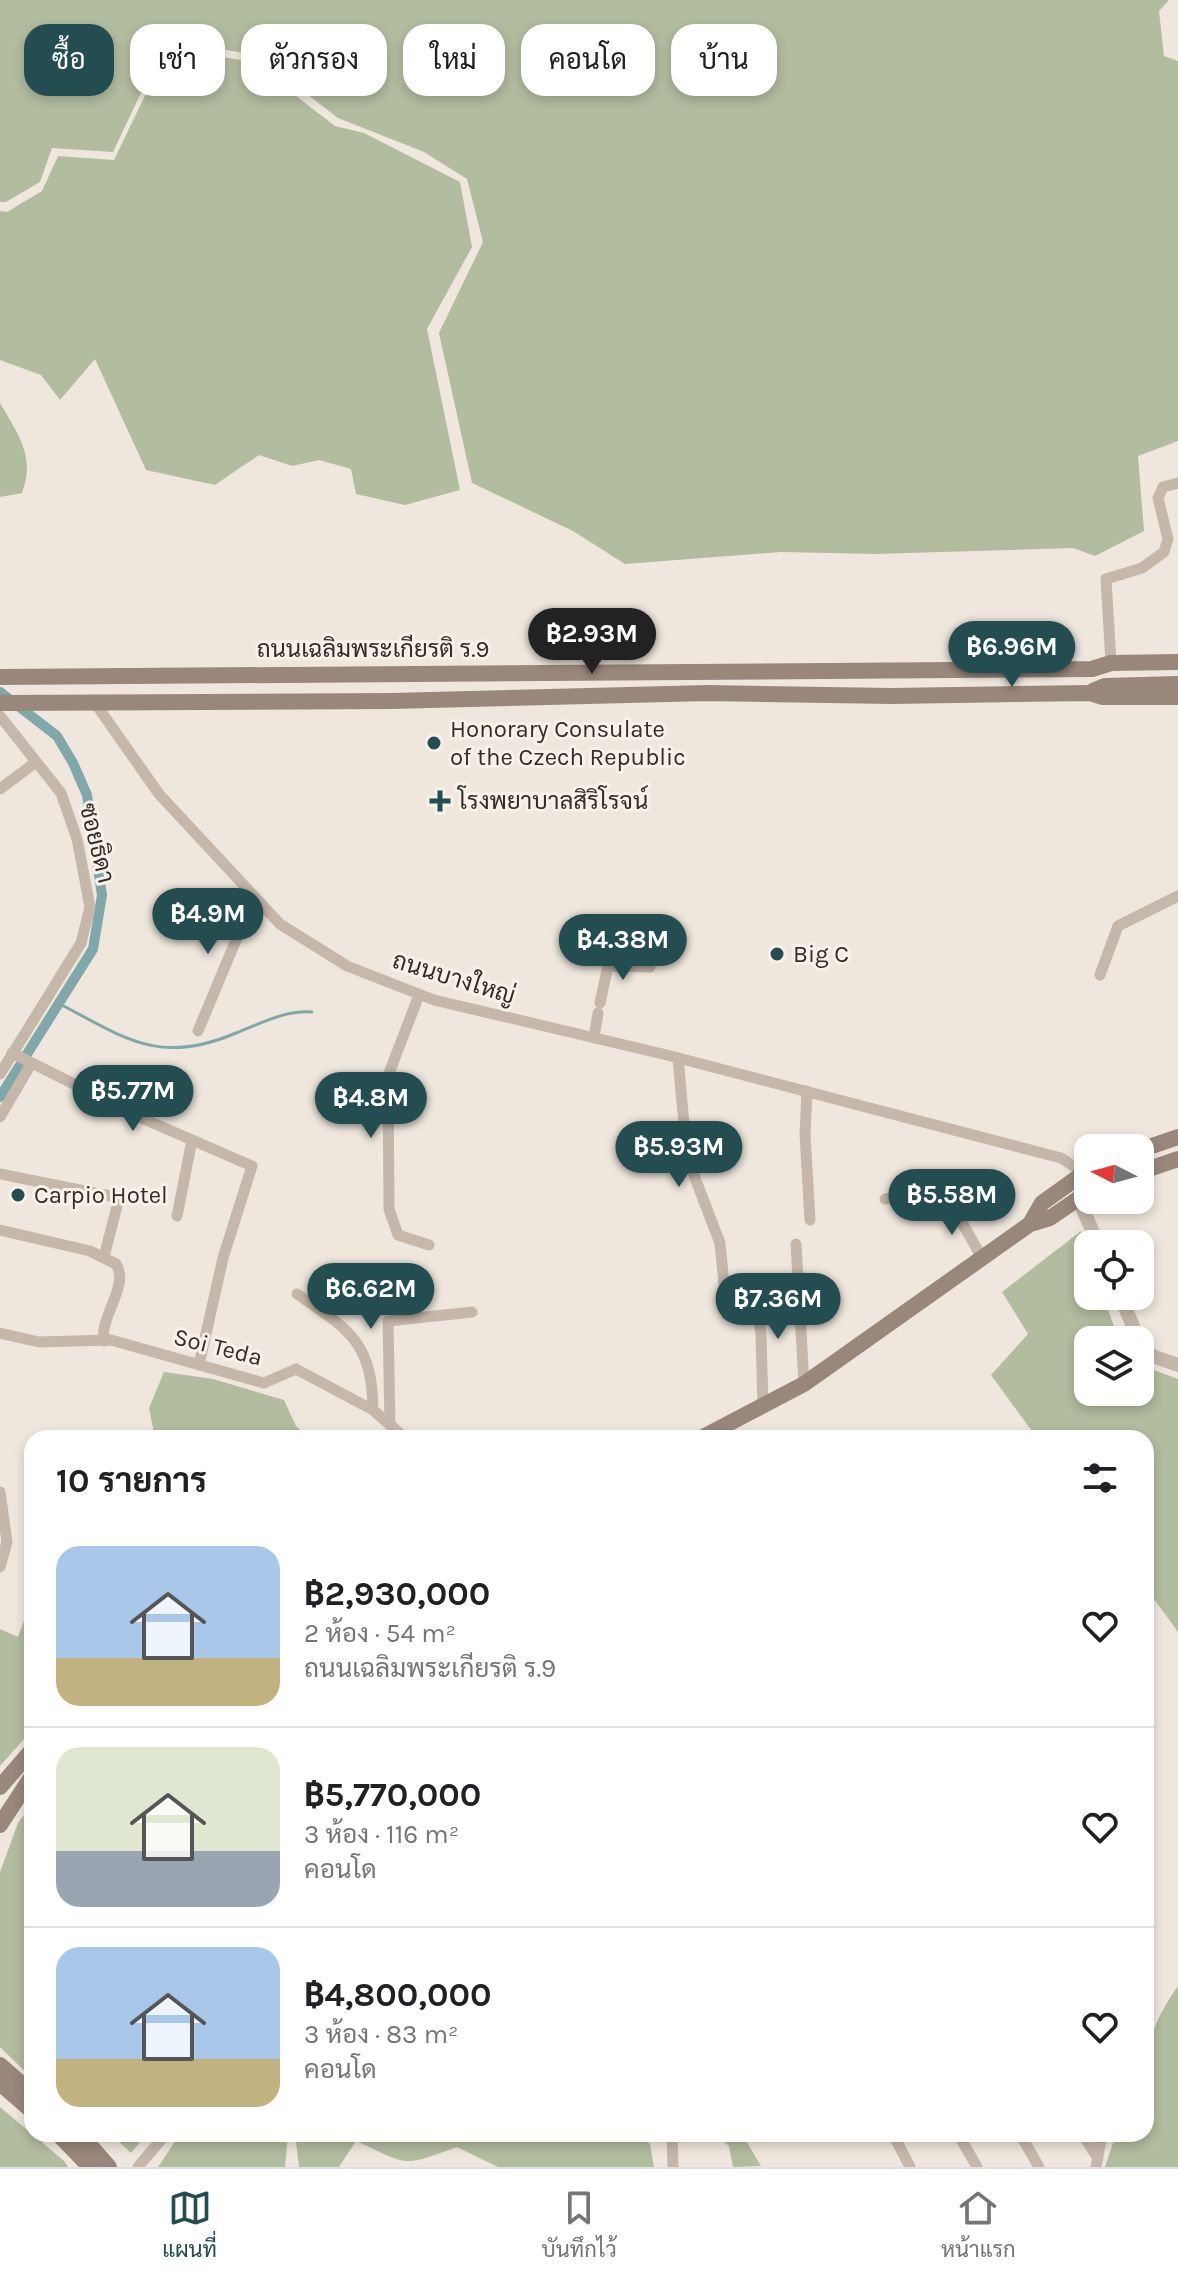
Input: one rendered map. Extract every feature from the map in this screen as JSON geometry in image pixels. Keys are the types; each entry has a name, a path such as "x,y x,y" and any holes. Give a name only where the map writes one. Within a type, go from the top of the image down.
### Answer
{"main road":[{"name":"ถนนเฉลิมพระเกียรติ ร.9","path":"0,677 1092,669 1111,663 1178,662"},
{"path":"1092,669 1104,675 1178,675"},
{"path":"1090,693 1105,686 1178,684"},
{"name":"ถนนเฉลิมพระเกียรติ ร.9","path":"3,707 56,702 391,701 708,693 892,696 1090,693 1103,697 1178,697"},
{"path":"1154,1145 1178,1137"},
{"path":"1154,1167 1178,1159"},
{"path":"1030,1224 1042,1203 1074,1181"},
{"path":"717,1430 804,1384 1030,1224 1050,1218 1074,1201"},
{"path":"0,1787 24,1759"},
{"path":"0,1825 24,1788"},
{"path":"0,2065 24,2086"},
{"path":"0,2083 24,2104"},
{"path":"66,2142 90,2167"},
{"path":"87,2142 109,2167"}],"street":[{"path":"1111,663 1106,579 1142,568 1164,552 1168,539 1158,498 1163,487 1178,483"},
{"name":"ถนนบางใหญ่","path":"95,703 159,794 254,897 280,924 347,966 419,995 807,1091 1061,1158 1074,1166"},
{"name":"ซอยธิดา","path":"0,1074 81,943 90,907 77,839 61,793 36,762 3,707"},
{"path":"0,789 36,762"},
{"path":"1100,975 1118,926 1178,896"},
{"path":"198,1031 254,897"},
{"path":"594,1038 608,966 650,967"},
{"path":"419,995 389,1074 389,1209 398,1235 429,1245"},
{"path":"12,1053 252,1166 223,1258 199,1365"},
{"path":"678,1058 687,1157 720,1243 727,1315"},
{"path":"0,1117 31,1064"},
{"path":"807,1091 805,1134 810,1220"},
{"path":"177,1216 192,1140"},
{"path":"0,1174 115,1197 117,1206 104,1257"},
{"path":"885,1199 926,1193 950,1201 982,1258"},
{"path":"0,1230 104,1257 116,1264 120,1273 103,1331 104,1341"},
{"path":"796,1244 804,1384"},
{"path":"753,1279 761,1335 763,1407"},
{"path":"297,1294 343,1326 358,1343 368,1368 373,1410"},
{"path":"390,1425 388,1321 472,1312"},
{"name":"Soi Teda","path":"0,1333 39,1342 104,1341 264,1383 296,1369 373,1410 396,1430"},
{"path":"1154,1357 1178,1365"},
{"path":"0,1492 7,1542 0,1567"},
{"path":"138,2167 159,2142"},
{"path":"672,2142 673,2167"},
{"path":"897,2142 910,2167"},
{"path":"963,2142 977,2167"},
{"path":"1025,2142 1039,2167"},
{"path":"1086,2142 1097,2162"},
{"path":"1097,2162 1101,2142"}],"green space":[{"path":"0,0 1169,0 1159,11 1164,56 1178,61 1178,441 1138,456 1144,531 1095,556 1073,548 875,554 781,552 625,564 573,531 472,483 439,333 483,242 467,179 424,152 338,118 309,96 387,96 387,24 241,24 241,52 225,50 225,24 130,24 130,96 140,96 113,152 52,148 40,182 6,202 0,202"},
{"path":"225,58 241,60 241,96 296,96 335,126 364,133 460,182 472,247 427,329 460,490 405,505 356,494 351,469 319,460 292,466 259,455 215,485 146,470 95,359 60,400 41,375 0,360 0,211 7,212 42,191 58,156 114,160 145,96 225,96"},
{"path":"0,403 23,446 27,469 22,493 0,497"},
{"path":"1074,1236 1074,1310 1108,1310 1114,1326 1074,1326 1074,1406 1154,1406 1154,1370 1178,1379 1178,1632 1154,1599 1154,1430 1031,1430 991,1375 1028,1334 1002,1292"},
{"path":"164,1372 213,1379 284,1400 301,1430 153,1430 149,1408"},
{"path":"24,1621 24,1739 0,1766 0,1629 18,1637"},
{"path":"24,1815 24,2070 0,2047 0,1872"},
{"path":"1178,1986 1178,2167 1105,2167 1113,2142 1154,2142 1154,2029"},
{"path":"0,2107 24,2127 24,2142 41,2142 68,2167 0,2167"},
{"path":"119,2142 140,2142 131,2153"},
{"path":"175,2142 287,2142 285,2167 158,2167"},
{"path":"296,2142 355,2142 339,2167 299,2167"},
{"path":"358,2142 648,2142 654,2167 498,2167 457,2147 415,2160 406,2161"},
{"path":"724,2142 747,2142 761,2166 733,2167 729,2146"}],"waterway":[{"path":"0,692 57,736 73,763 87,795 102,895 93,949 0,1097"},
{"path":"58,1003 123,1037 164,1047 209,1043 283,1015 312,1012"}],"place":[{"name":"Honorary Consulate of the Czech Republic","path":"434,743"},
{"name":"โรงพยาบาลสิริโรจน์","path":"440,801"},
{"name":"Big C","path":"777,954"},
{"name":"Carpio Hotel","path":"18,1195"}]}
